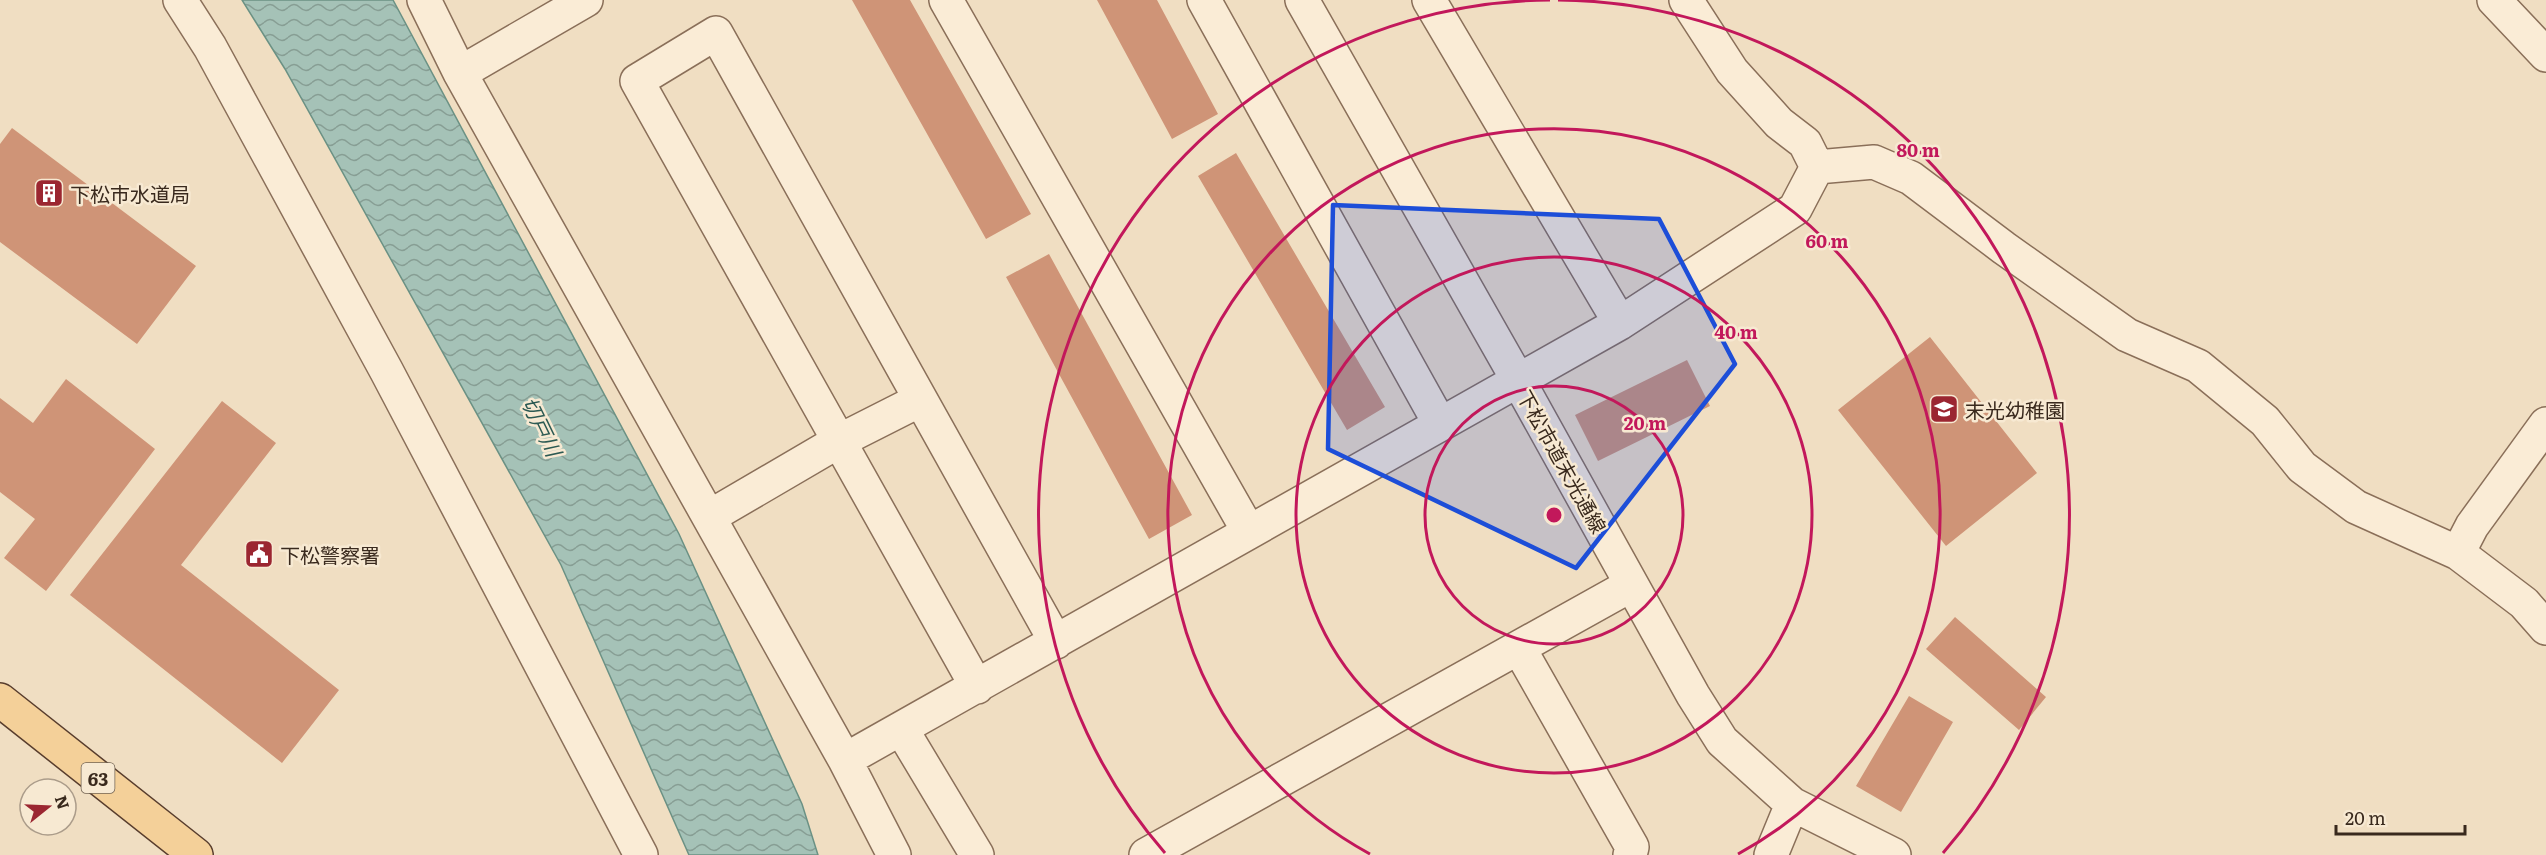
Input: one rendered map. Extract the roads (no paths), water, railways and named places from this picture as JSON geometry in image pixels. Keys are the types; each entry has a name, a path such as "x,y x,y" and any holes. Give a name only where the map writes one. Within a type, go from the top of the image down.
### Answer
{"main road":[{"name":"63","path":"0,700 196,855"}],"street":[{"path":"180,0 210,47 386,370 641,855"},
{"path":"424,0 460,73 845,760 894,855"},
{"path":"460,73 586,0"},
{"path":"946,0 1249,532"},
{"path":"1204,0 1440,424"},
{"name":"下松市道末光通線","path":"1302,0 1518,380 1693,695 1722,741 1792,804 1894,855"},
{"path":"1429,0 1620,323"},
{"path":"1686,0 1732,71 1779,123 1805,143 1817,167"},
{"path":"2494,0 2546,55"},
{"path":"977,687 638,81 716,33 1056,642"},
{"path":"1817,167 1874,162 1911,178 2004,248 2127,335 2198,366 2265,421 2302,467 2356,507 2458,552 2524,603 2546,628"},
{"path":"845,760 902,730 1620,323 1795,209 1817,167"},
{"path":"709,517 839,441 920,399"},
{"path":"2458,552 2472,526 2546,424"},
{"path":"1146,855 1631,585"},
{"path":"1519,648 1632,847 1630,855"},
{"path":"902,730 977,855"},
{"path":"1771,855 1792,804"}],"water":[{"name":"切戸川","path":"242,0 393,0 679,534 802,804 818,855 689,855 561,565 285,69"}],"place":[{"name":"下松市水道局","path":"49,193"},
{"name":"末光幼稚園","path":"1944,409"},
{"name":"下松警察署","path":"259,554"}]}
